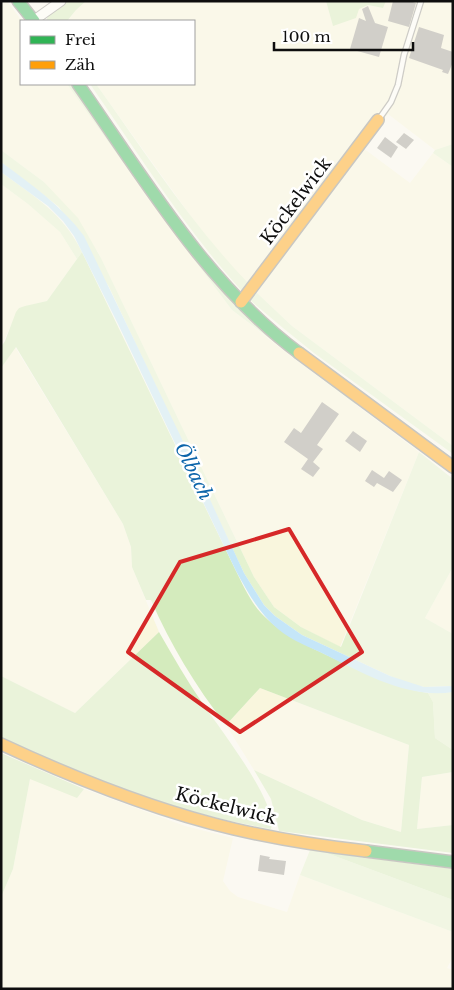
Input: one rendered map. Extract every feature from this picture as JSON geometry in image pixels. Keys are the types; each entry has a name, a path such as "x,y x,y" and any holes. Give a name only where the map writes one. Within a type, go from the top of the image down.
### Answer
{"street":[{"path":"18,1 33,20"},
{"path":"35,20 62,1"},
{"path":"79,85 196,250 241,302 287,344 453,467"},
{"name":"Köckelwick","path":"241,302 247,297 378,120"},
{"name":"Köckelwick","path":"1,744 41,763 106,789 151,806 204,822 307,842 453,862"}],"lane":[{"path":"378,120 391,102 398,85 404,55 421,1"}],"highlighted area":[{"path":"289,529 362,652 240,732 128,652 180,562"}],"shaded area":[{"path":"1,1 7,1 21,20 20,85 68,85 161,216 232,310 419,452 340,647 301,627 274,607 254,577 98,252 44,182 1,150"},
{"path":"86,1 326,1 333,25 359,8 368,5 383,8 386,1 453,1 453,144 435,150 388,114 249,285 226,261 190,215 97,85 195,85 195,20 68,20"},
{"path":"363,148 410,183 433,153 453,167 453,446 292,326 256,292"},
{"path":"1,184 28,204 60,232 77,259 47,301 19,308 1,347"},
{"path":"15,347 123,524 131,547 132,567 159,632 75,713 1,676 1,368"},
{"path":"453,567 453,634 425,618"},
{"path":"260,688 409,745 401,832 362,820 254,770 226,725"},
{"path":"453,772 453,825 417,829 422,777"},
{"path":"30,778 77,797 84,789 185,826 233,838 223,881 230,891 238,897 287,912 300,875 453,932 453,957 447,968 453,970 453,989 1,989 1,897 13,869"}],"green space":[{"path":"67,1 86,1 68,20 46,20 52,12"},
{"path":"326,1 386,1 383,8 368,5 359,9 356,18 333,26"},
{"path":"68,85 74,85 183,242 356,402 355,404 232,310 161,216"},
{"path":"91,85 97,85 188,212 249,284 242,291 201,242 144,164"},
{"path":"453,144 453,167 433,153 435,150"},
{"path":"1,150 44,182 78,218 101,258 254,577 274,607 301,627 341,647 419,452 453,479 453,567 425,618 453,634 453,686 424,687 390,676 302,635 275,616 264,605 244,573 109,287 59,207 1,162"},
{"path":"1,172 37,198 66,226 82,252 77,259 60,232 28,204 1,184"},
{"path":"82,252 236,571 257,608 278,628 315,649 380,680 403,688 428,693 433,702 435,738 453,750 453,772 422,777 417,829 453,825 453,853 279,831 271,799 254,770 362,820 401,832 409,745 260,688 226,725 204,696 175,649 151,600 146,600 132,567 131,547 123,524 16,347 1,368 1,347 16,312 19,308 47,301"},
{"path":"256,292 292,326 453,446 453,454 314,353 283,328 250,300"},
{"path":"159,632 191,686 257,784 271,817 271,829 201,814 166,804 99,780 1,737 1,676 75,713"},
{"path":"453,692 453,750 435,738 433,702 428,693"},
{"path":"1,753 84,789 77,798 30,779 13,869 1,897"},
{"path":"310,850 324,852 453,900 453,932 300,875"},
{"path":"324,852 453,869 453,900"}],"water":[{"name":"Ölbach","path":"1,162 56,205 84,236 244,573 264,605 275,616 302,635 390,676 424,687 453,686 453,692 420,692 371,677 301,644 278,629 265,616 236,571 74,236 63,221 48,206 1,172"}],"building":[{"path":"393,1 416,3 409,27 388,21"},
{"path":"368,6 375,23 388,27 379,57 350,49 359,18 366,21 362,9"},
{"path":"419,27 444,35 441,48 453,52 453,62 448,74 442,72 443,70 409,58"},
{"path":"404,133 414,140 406,149 396,142"},
{"path":"385,137 398,147 391,158 377,148"},
{"path":"322,402 339,414 317,445 323,449 313,462 320,468 313,477 301,469 308,459 284,442 294,428 301,433"},
{"path":"353,431 367,441 360,452 345,441"},
{"path":"372,470 384,478 389,471 402,480 393,492 377,483 374,487 365,481"},
{"path":"260,855 270,857 269,859 286,861 284,875 258,871"}],"traffic: fast":[{"path":"18,1 33,20"},
{"path":"79,85 178,228 235,295 299,353"},
{"path":"366,851 453,862"}],"traffic: slow":[{"path":"241,302 378,120"},
{"path":"299,353 453,467"},
{"path":"1,744 86,781 174,813 266,836 366,851"}]}
